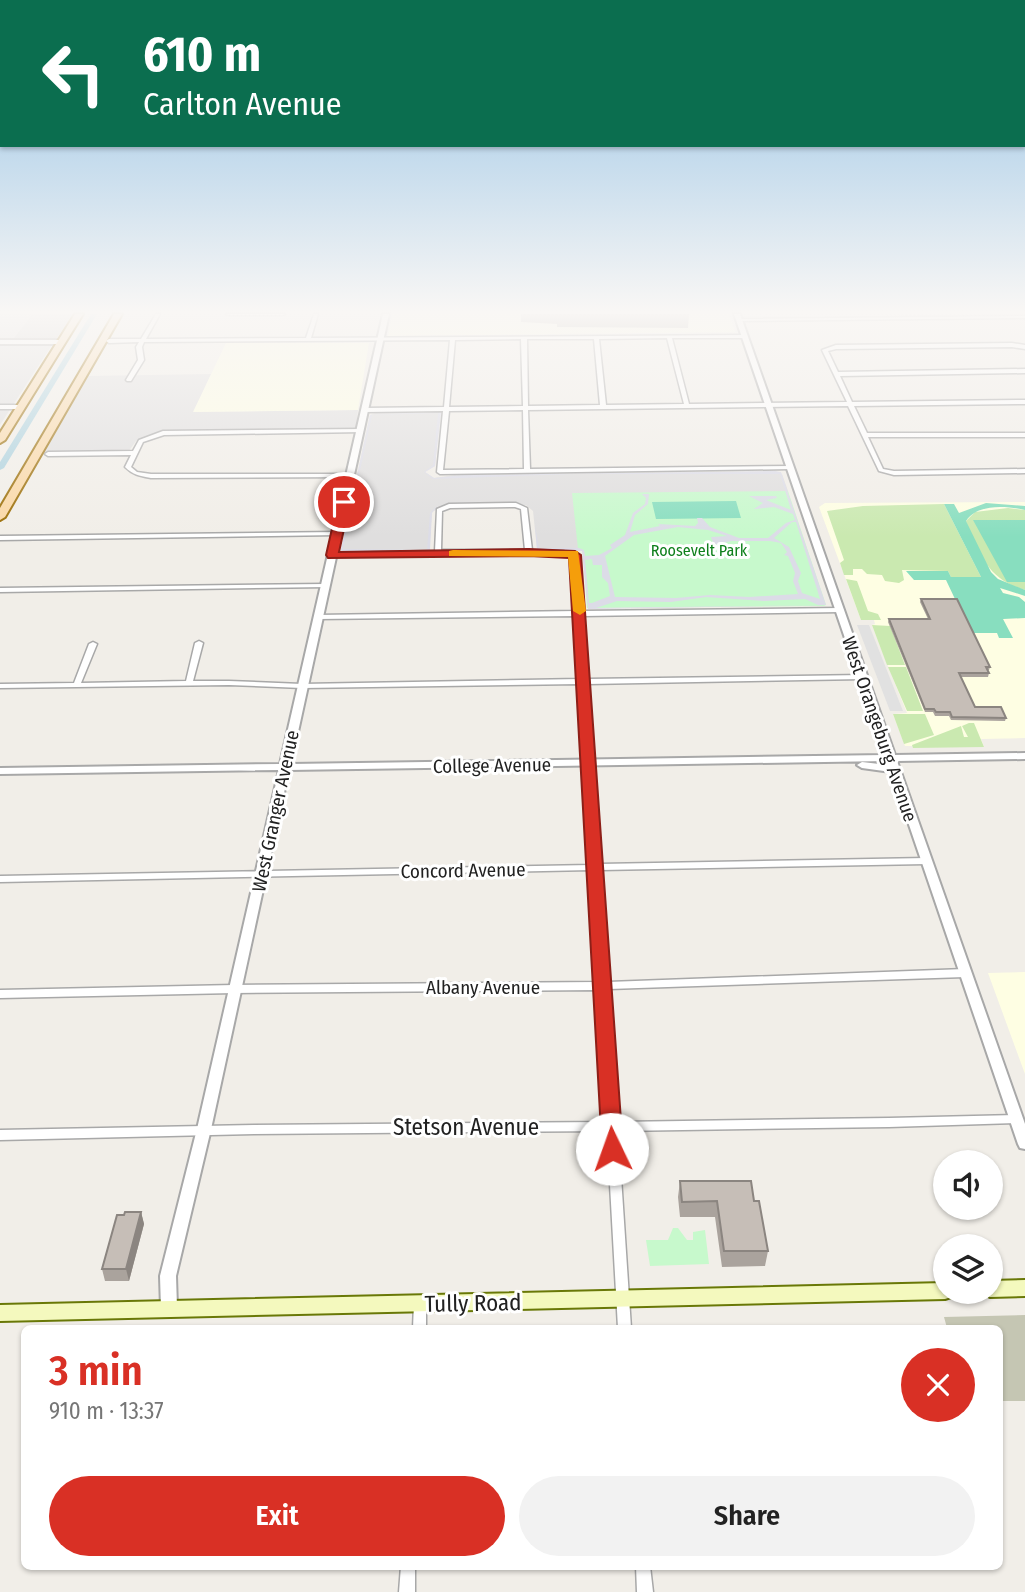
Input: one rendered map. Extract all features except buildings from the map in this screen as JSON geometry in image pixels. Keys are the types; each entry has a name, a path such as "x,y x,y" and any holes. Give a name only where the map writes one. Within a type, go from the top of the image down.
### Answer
{"main road":[{"path":"0,440 32,388"},
{"path":"0,517 75,388"},
{"path":"1003,1289 1025,1288"},
{"name":"Tully Road","path":"0,1313 933,1291"}],"street":[{"name":"West Granger Avenue","path":"169,1308 169,1276 370,388"},
{"path":"449,388 440,472 790,467"},
{"path":"525,388 527,471"},
{"path":"601,388 603,407"},
{"path":"682,388 687,407"},
{"name":"West Orangeburg Avenue","path":"764,388 1025,1144"},
{"path":"843,388 878,467 884,471 1025,471"},
{"path":"366,410 1025,402"},
{"path":"0,407 21,407"},
{"path":"350,475 145,475 129,469 142,440 163,433 361,431"},
{"path":"864,435 1025,435"},
{"path":"48,454 134,453"},
{"path":"438,554 439,510 449,506 521,506 526,509 529,552"},
{"path":"0,538 337,534"},
{"path":"332,555 574,553 625,1325"},
{"path":"0,590 324,586"},
{"path":"318,617 840,610"},
{"path":"189,683 199,643"},
{"path":"77,684 93,644"},
{"path":"0,686 189,683 303,686 863,677"},
{"name":"College Avenue","path":"0,771 776,760 888,752 969,757 1025,756"},
{"path":"776,760 822,766 874,765 894,769"},
{"name":"Concord Avenue","path":"0,880 926,861"},
{"name":"Albany Avenue","path":"0,994 603,986 965,973"},
{"name":"Stetson Avenue","path":"0,1135 204,1129 828,1126 1016,1119"},
{"path":"419,1325 420,1304"},
{"path":"407,1592 408,1570"},
{"path":"643,1570 645,1592"}],"shaded area":[{"path":"0,388 24,388 0,425"},
{"path":"80,388 205,388 194,412 358,410 356,430 158,432 136,441 128,452 43,453"},
{"path":"204,388 362,388 358,410 193,412"},
{"path":"438,412 441,413 435,466 425,472 434,478 463,475 781,472 826,605 588,609 582,551 537,549 535,525 539,548 579,548 584,550 585,556 599,555 612,548 610,545 625,535 633,513 645,504 646,498 642,494 649,494 648,504 635,515 630,532 660,526 658,524 695,526 698,523 697,518 702,518 710,527 739,538 768,538 786,523 795,520 793,514 774,507 754,509 763,503 749,496 776,496 777,498 766,500 791,510 780,474 574,474 433,479 424,472 433,465 438,413 372,415 343,549 427,550 430,513 438,505 432,513 430,550 343,552 341,550 370,415","holes":["792,522 796,522 820,599 802,593 798,581 801,573 789,547 774,538","678,527 708,530 727,536 711,537 714,545 731,541 781,543 787,552 784,555 788,556 795,573 793,581 798,594 749,597 615,597 605,556 634,535","592,559 593,565 602,565 602,577 608,583 610,596 589,603 585,560","706,597 764,601 805,599 818,605 596,608 617,601 671,602"]},
{"path":"440,413 435,466 425,472 434,478 454,475 776,471 782,474 788,491 578,549 537,549 533,511 526,505 447,504 432,512 429,551 343,552 341,550 370,415"},
{"path":"1025,502 1025,738 981,739 984,747 905,746 893,714 907,713 872,625 875,624 874,620 861,620 819,507 825,503"},
{"path":"857,625 869,625 903,711 890,711"},
{"path":"1025,972 1025,1074 988,973"},
{"path":"1025,1315 1025,1401 1003,1401 1003,1325 946,1325 944,1317"}],"green space":[{"name":"Roosevelt Park","path":"788,491 826,605 587,608 583,551 578,549 572,493"},
{"path":"736,501 741,518 656,519 652,502"},
{"path":"986,503 1025,506 1025,510 1002,507 985,509 971,515 966,521 991,572 998,579 1025,590 1025,596 1000,588 1003,593 1019,597 1025,602 1025,618 1003,619 1013,638 999,638 997,633 971,633 946,580 914,580 906,571 948,571 951,577 981,577 944,504 954,504 959,513"},
{"path":"944,504 981,577 951,577 948,571 902,570 904,580 899,583 885,581 882,575 867,574 862,569 853,569 853,575 844,575 840,563 844,560 827,511 863,506"},
{"path":"1008,508 1025,510 1025,590 995,574 967,528 966,521 975,512"},
{"path":"973,520 1025,520 1025,582 1007,582"},
{"path":"846,579 857,581 868,611 878,614 881,620 861,620"},
{"path":"872,625 890,626 905,665 887,665"},
{"path":"888,667 906,667 923,711 907,711"},
{"path":"893,714 925,714 934,735 904,744"},
{"path":"974,723 984,747 913,748 912,745 961,726 964,737 968,737 962,726"},
{"path":"673,1228 678,1228 687,1240 693,1240 693,1232 705,1230 709,1264 650,1266 646,1240 668,1240"}],"waterway":[{"path":"0,468 49,388"}],"slow traffic":[{"path":"453,554 574,553 580,611"}],"route":[{"path":"344,502 332,555 569,552 575,555 612,1149"}]}
